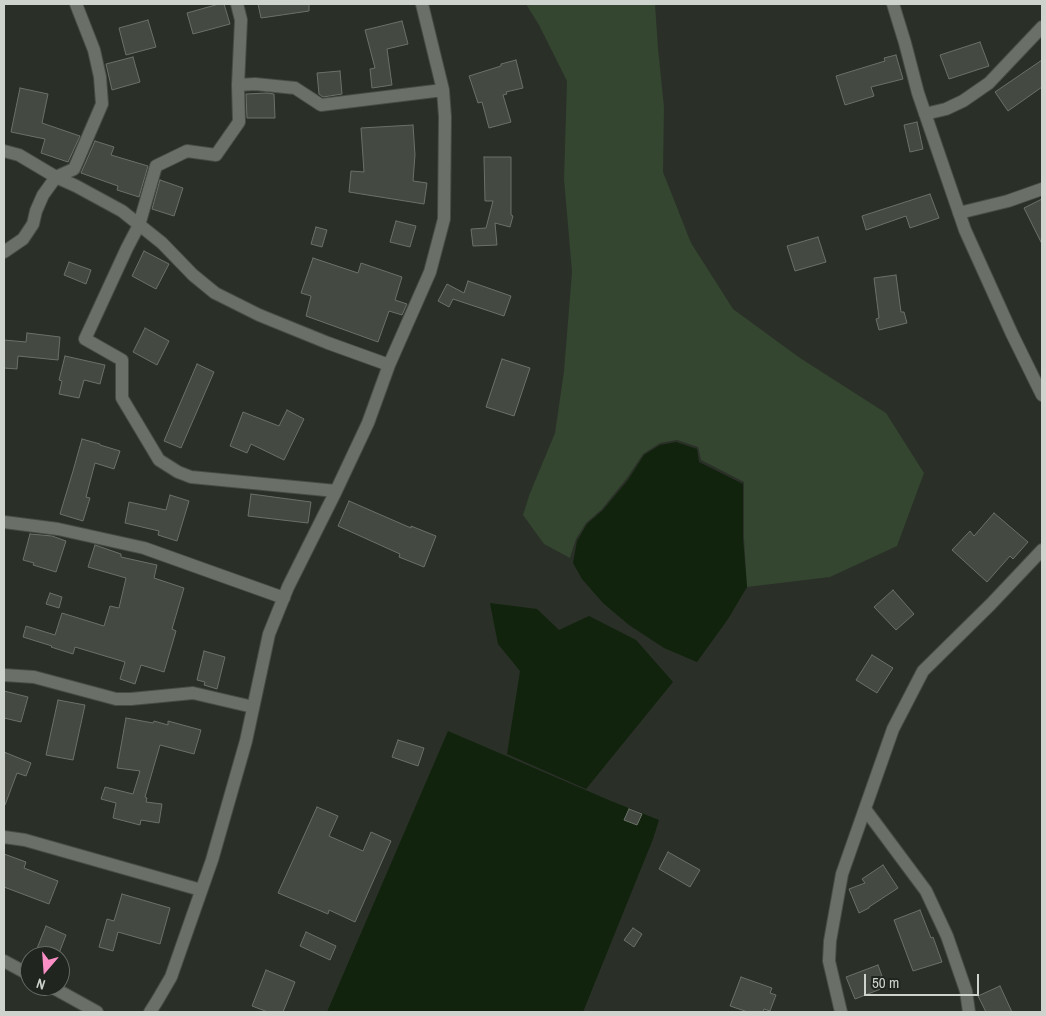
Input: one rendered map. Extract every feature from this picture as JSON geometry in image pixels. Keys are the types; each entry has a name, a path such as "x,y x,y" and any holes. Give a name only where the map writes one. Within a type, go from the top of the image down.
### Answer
{"street":[{"path":"4,252 23,239 32,224 43,195 56,177 74,169 102,104 100,77 94,50 76,4"},
{"path":"237,4 242,20 238,85 239,122 216,155 187,151 156,166 139,225 84,339 122,360 122,398 158,460 178,472 191,477 336,491"},
{"path":"150,1012 171,977 212,860 246,741 269,634 284,598 368,423 389,365 430,272 444,219 445,117 443,90 422,4"},
{"path":"893,4 925,114 965,230 1008,325 1039,379 1042,395"},
{"path":"925,114 946,109 963,101 989,83 1042,27"},
{"path":"238,85 255,84 295,88 321,105 443,90"},
{"path":"4,150 19,155 56,177 122,211 162,243 215,293 259,315 389,365"},
{"path":"959,213 1008,201 1042,188"},
{"path":"4,522 58,529 144,548 284,598"},
{"path":"841,1012 829,961 830,941 842,874 894,729 923,670 991,604 1042,550"},
{"path":"4,675 34,677 116,698 131,699 193,693 253,707"},
{"path":"865,809 926,891 947,936 966,991 969,1012"},
{"path":"4,837 25,840 201,890"},
{"path":"4,961 20,970"},
{"path":"68,996 98,1012"}],"shaded area":[{"path":"526,4 655,4 664,107 663,172 691,243 733,309 800,358 886,413 924,473 897,546 830,577 747,587 744,539 744,482 701,460 698,447 677,440 660,443 643,454 627,478 602,509 586,523 576,539 570,558 544,544 523,515 555,433 564,371 572,272 564,179 567,81 539,25"},
{"path":"676,442 697,449 699,462 743,484 743,539 747,587 728,619 697,662 664,648 629,625 603,603 582,579 573,563 577,541 587,524 603,510 628,480 644,455 660,445"},
{"path":"490,603 537,609 559,630 589,616 636,640 673,682 586,789 507,754 520,671 498,644"},
{"path":"448,731 659,820 583,1012 327,1012"}],"building":[{"path":"224,4 230,24 193,34 187,13"},
{"path":"258,4 309,4 309,11 261,18"},
{"path":"148,20 156,47 126,55 119,28"},
{"path":"402,21 408,44 387,49 392,85 372,88 370,69 375,68 365,30"},
{"path":"980,42 989,66 949,79 940,55"},
{"path":"896,55 903,79 871,87 874,96 845,105 836,76 885,61 884,58"},
{"path":"133,57 140,82 112,90 106,64"},
{"path":"516,60 523,88 506,92 507,94 503,95 511,122 489,128 482,102 478,103 469,76"},
{"path":"1042,60 1042,87 1008,111 995,92"},
{"path":"340,71 342,94 323,97 319,94 317,73"},
{"path":"20,88 48,94 42,123 80,136 68,162 41,153 45,139 11,132"},
{"path":"246,94 274,94 275,118 247,118"},
{"path":"917,122 923,149 910,152 904,125"},
{"path":"413,125 415,155 413,181 427,183 424,204 349,192 351,171 364,172 361,128"},
{"path":"95,141 114,147 111,155 148,166 139,197 117,190 118,186 81,173"},
{"path":"484,157 511,157 511,215 513,216 510,227 495,223 497,245 473,246 471,229 486,228 493,201 485,201"},
{"path":"160,180 183,188 174,216 152,209"},
{"path":"930,194 939,218 910,228 906,216 866,230 862,216"},
{"path":"1042,199 1042,244 1024,208"},
{"path":"396,221 416,226 410,247 390,242"},
{"path":"316,227 327,230 322,247 311,244"},
{"path":"818,237 826,262 795,271 787,246"},
{"path":"144,251 169,264 156,289 132,276"},
{"path":"313,258 358,273 361,263 402,277 395,300 407,304 402,315 389,311 378,342 306,316 311,296 301,293"},
{"path":"69,262 91,270 86,284 64,275"},
{"path":"896,275 901,312 904,312 907,323 879,330 876,319 879,318 874,278"},
{"path":"468,281 511,296 504,316 453,299 449,307 438,301 447,284 464,293"},
{"path":"145,328 169,341 157,365 133,352"},
{"path":"27,333 60,337 58,360 18,356 17,369 4,368 4,340 26,342"},
{"path":"65,356 105,365 100,384 84,380 79,398 59,394 62,381 59,380"},
{"path":"502,359 530,368 514,416 486,407"},
{"path":"197,364 214,372 181,448 164,441"},
{"path":"287,410 304,419 284,460 251,444 247,453 230,446 243,412 279,426"},
{"path":"82,439 120,451 114,469 95,463 86,497 90,498 83,521 60,514"},
{"path":"251,494 311,502 308,523 248,516"},
{"path":"170,495 189,501 177,541 158,535 159,531 125,523 129,502 166,510"},
{"path":"349,501 411,528 411,526 436,536 424,567 399,557 400,554 338,526"},
{"path":"994,513 1028,542 1013,559 1010,556 987,582 952,550 970,531 974,536"},
{"path":"30,534 52,536 66,541 56,572 23,560"},
{"path":"95,545 121,554 121,557 157,565 154,578 184,588 172,629 176,631 164,672 141,665 135,684 120,679 125,662 75,647 73,654 23,637 26,626 55,635 62,613 104,626 110,606 119,608 126,578 88,567"},
{"path":"893,590 914,614 896,630 874,607"},
{"path":"50,593 62,597 59,608 46,604"},
{"path":"204,651 225,657 217,689 204,685 205,682 197,680"},
{"path":"872,655 893,668 877,693 856,680"},
{"path":"4,691 28,697 21,722 4,718"},
{"path":"58,700 85,705 73,760 46,755"},
{"path":"126,718 153,723 154,721 168,725 168,721 201,730 194,754 160,745 145,797 147,798 146,802 162,804 159,823 141,820 140,825 113,818 116,803 101,799 105,787 133,794 140,771 117,768"},
{"path":"398,740 424,748 418,766 392,757"},
{"path":"4,752 31,763 26,776 17,773 5,805 4,805"},
{"path":"317,807 338,816 329,836 363,851 371,832 391,841 355,922 329,910 328,914 278,893"},
{"path":"629,809 642,814 637,825 624,820"},
{"path":"668,852 700,870 690,887 659,869"},
{"path":"4,854 26,862 24,868 58,881 49,904 4,887"},
{"path":"883,865 898,888 859,913 849,889 865,883 862,879"},
{"path":"122,894 170,908 160,944 118,932 113,951 99,947 107,919 114,921"},
{"path":"920,910 942,962 913,971 894,920"},
{"path":"46,926 66,935 62,946 38,946"},
{"path":"633,928 642,934 634,947 624,940"},
{"path":"306,932 336,946 330,960 300,946"},
{"path":"878,965 886,987 855,999 846,977"},
{"path":"266,970 295,982 283,1012 268,1012 252,1006"},
{"path":"741,977 772,988 770,993 776,995 770,1011 764,1009 763,1012 748,1012 730,1006"},
{"path":"1000,986 1012,1012 986,1012 978,996"}]}
